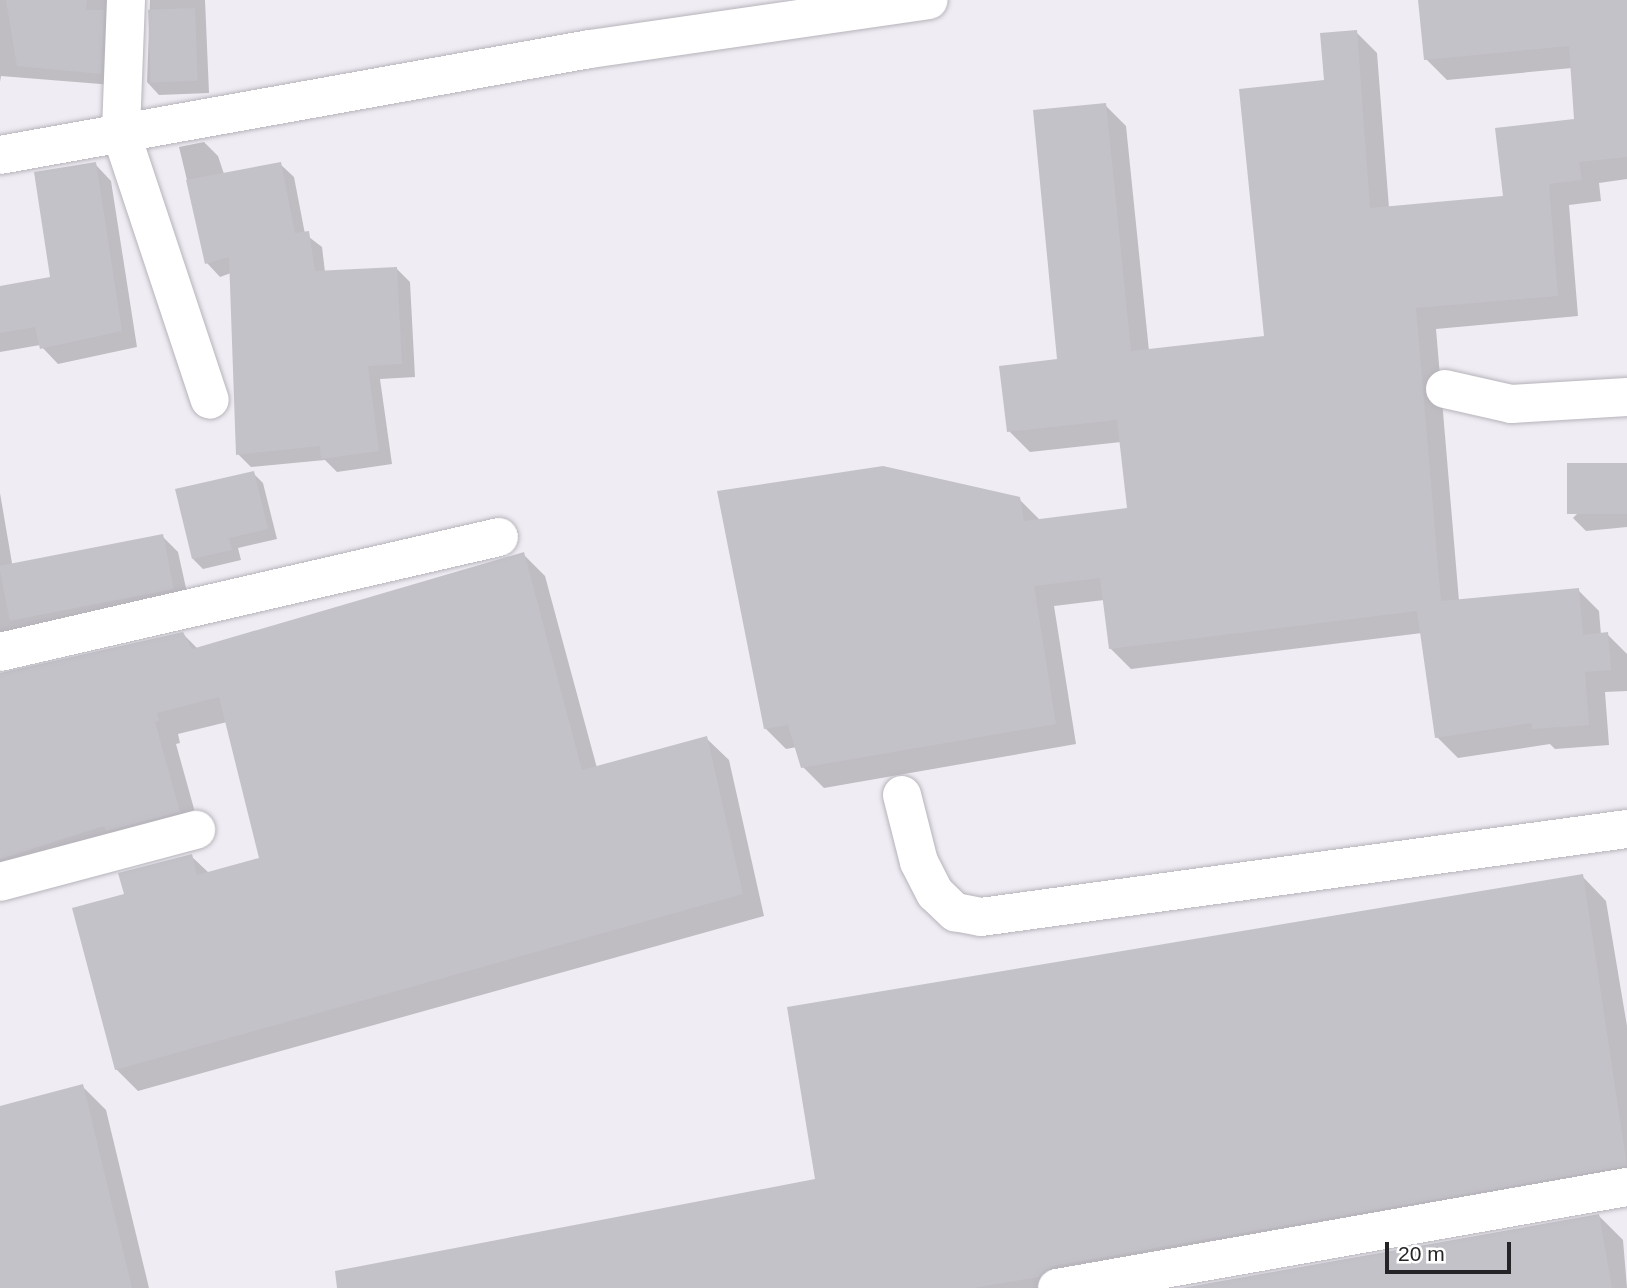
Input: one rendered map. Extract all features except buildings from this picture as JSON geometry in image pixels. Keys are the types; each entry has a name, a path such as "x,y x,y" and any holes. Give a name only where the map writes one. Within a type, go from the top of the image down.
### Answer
{"street":[{"path":"126,0 121,133 210,400"},
{"path":"0,155 590,49 928,0"},
{"path":"1444,389 1511,404 1627,397"},
{"path":"0,652 499,537"},
{"path":"902,795 919,862 935,894 955,912 981,917 1627,829"},
{"path":"0,882 196,830"},
{"path":"1057,1288 1627,1187"}]}
